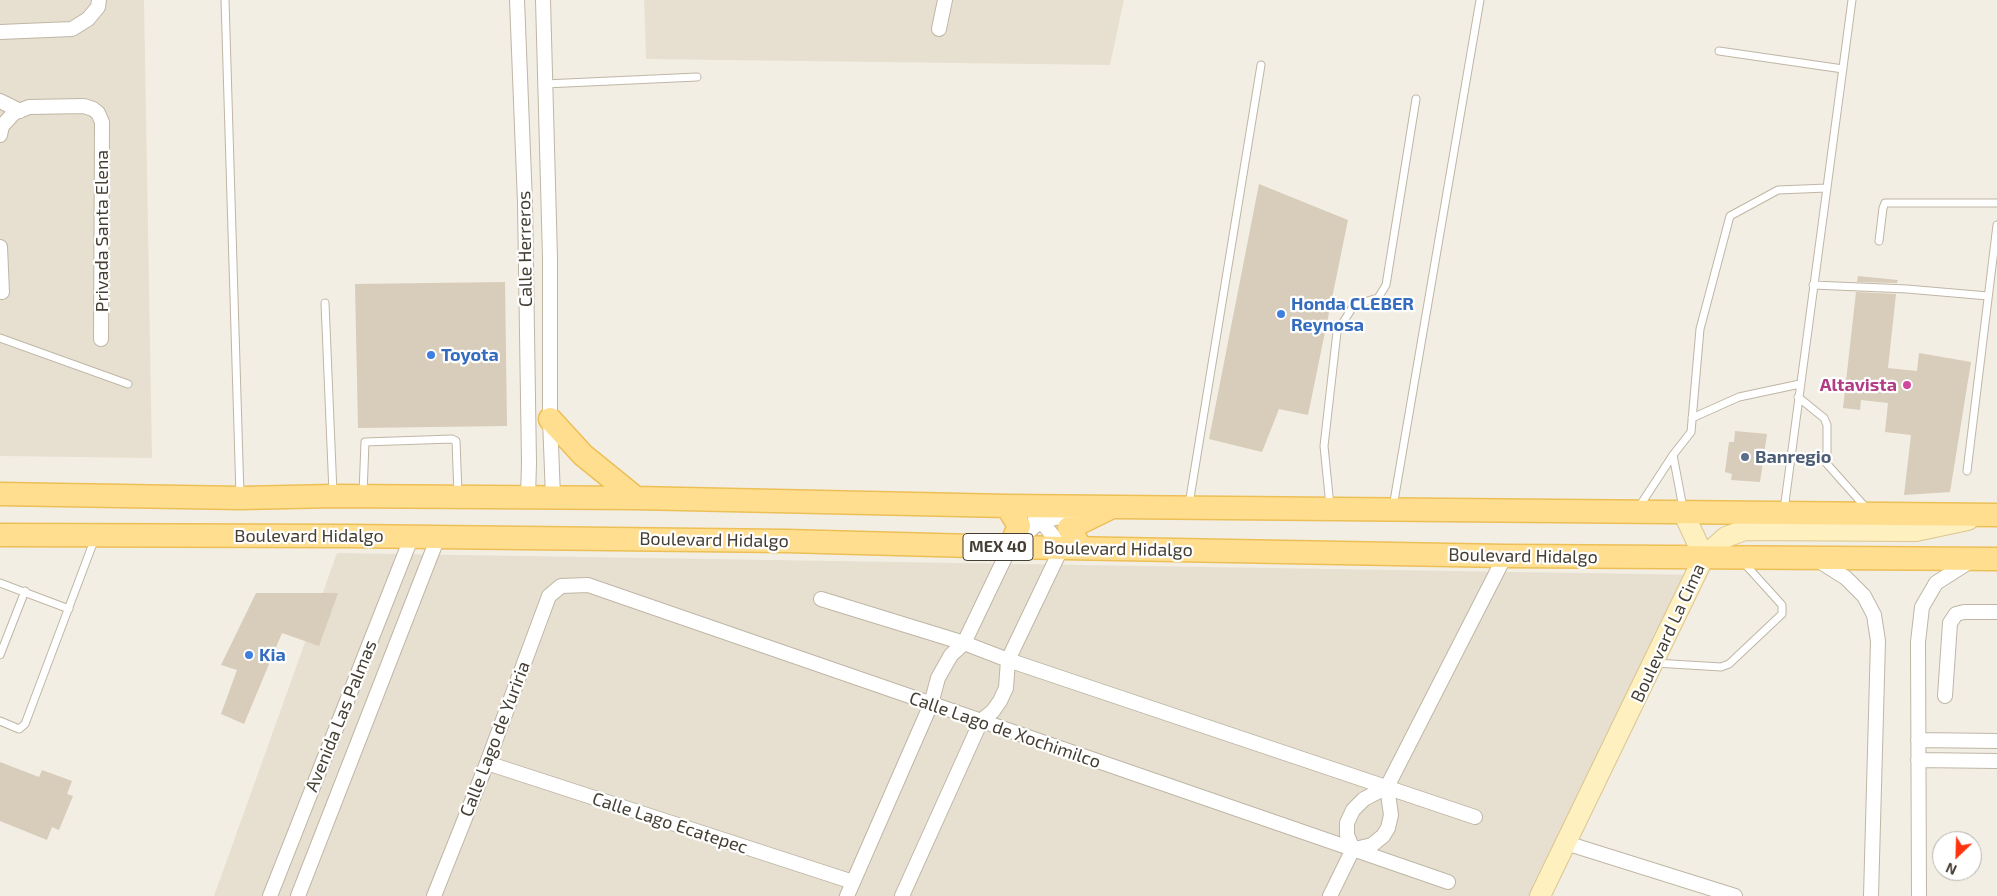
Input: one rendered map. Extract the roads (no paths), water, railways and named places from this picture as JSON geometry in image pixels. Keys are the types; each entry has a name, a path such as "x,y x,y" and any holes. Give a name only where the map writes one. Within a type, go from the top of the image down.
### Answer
{"main road":[{"path":"550,419 582,455 636,498"},
{"path":"0,494 240,498 334,496 553,497 1008,506 1994,515"},
{"path":"1008,506 1019,526 1010,547"},
{"path":"1072,547 1070,528 1114,507"},
{"name":"Boulevard Hidalgo","path":"0,534 96,536 412,536 786,541 1505,556 1997,560"}],"street":[{"path":"0,32 72,29 88,19 98,7 99,0"},
{"name":"Calle Herreros","path":"517,0 525,213 528,497"},
{"name":"Calle Herreros","path":"542,0 550,258 550,419 553,497"},
{"path":"939,29 945,0"},
{"path":"0,101 20,111"},
{"name":"Privada Santa Elena","path":"20,111 29,107 84,106 98,113 102,122 101,339"},
{"path":"2,126 14,113 20,111"},
{"path":"0,247 2,292"},
{"path":"902,896 981,721 994,711 1003,695 1006,688 1008,660 1072,547 1041,521 1008,506"},
{"path":"847,896 931,704 943,666 964,643 1010,547 1041,521 1114,507"},
{"path":"1684,512 1704,557"},
{"name":"Boulevard La Cima","path":"1540,896 1704,557 1726,537 1745,530 1916,531 1994,515"},
{"name":"Avenida Las Palmas","path":"270,896 412,536"},
{"name":"Avenida Las Palmas","path":"298,896 438,537"},
{"path":"1353,849 1372,845 1383,836 1388,828 1391,815 1387,787 1505,556"},
{"path":"1814,558 1846,578 1864,596 1874,615 1878,641 1871,896"},
{"path":"1918,896 1918,642 1922,607 1936,583 1973,559"},
{"name":"Calle Lago de Xochimilco","path":"561,586 588,586 1448,882"},
{"name":"Calle Lago de Yuriria","path":"434,896 487,763 549,596 561,586"},
{"path":"389,596 411,605"},
{"path":"821,599 964,643 1008,660 1476,817"},
{"path":"1945,696 1950,622 1956,614 1964,612 1997,612"},
{"path":"1918,740 1997,740"},
{"path":"1918,760 1997,761"},
{"name":"Calle Lago Ecatepec","path":"487,763 853,882"},
{"path":"1330,896 1353,849 1347,835 1346,823 1353,810 1364,799 1387,787"},
{"path":"1566,843 1735,896"}],"lane":[{"path":"225,0 240,498"},
{"path":"1393,509 1480,0"},
{"path":"1783,513 1852,0"},
{"path":"1719,51 1843,70"},
{"path":"1188,508 1261,65"},
{"path":"545,84 697,76"},
{"path":"1330,509 1324,446 1337,332 1354,305 1378,298 1386,285 1416,99"},
{"path":"1636,511 1673,455 1691,432 1700,329 1730,216 1778,190 1827,188"},
{"path":"1879,241 1882,208 1886,203 1997,202"},
{"path":"1967,471 1997,225"},
{"path":"1813,285 1907,289 1988,296"},
{"path":"325,302 334,496"},
{"path":"0,338 128,384"},
{"path":"1692,418 1739,397 1800,384"},
{"path":"1798,397 1824,418 1827,425 1826,464 1872,514"},
{"path":"363,497 365,442 452,439 456,441 458,497"},
{"path":"1673,455 1684,512"},
{"path":"0,721 18,729 24,724 96,536"},
{"path":"1654,663 1721,667 1729,664 1782,614 1782,605 1739,557"},
{"path":"0,583 69,609"},
{"path":"0,656 25,591"}],"place":[{"name":"Honda CLEBER Reynosa","path":"1281,314"},
{"name":"Toyota","path":"431,355"},
{"name":"Altavista","path":"1907,385"},
{"name":"Banregio","path":"1745,457"},
{"name":"Kia","path":"249,655"}]}
